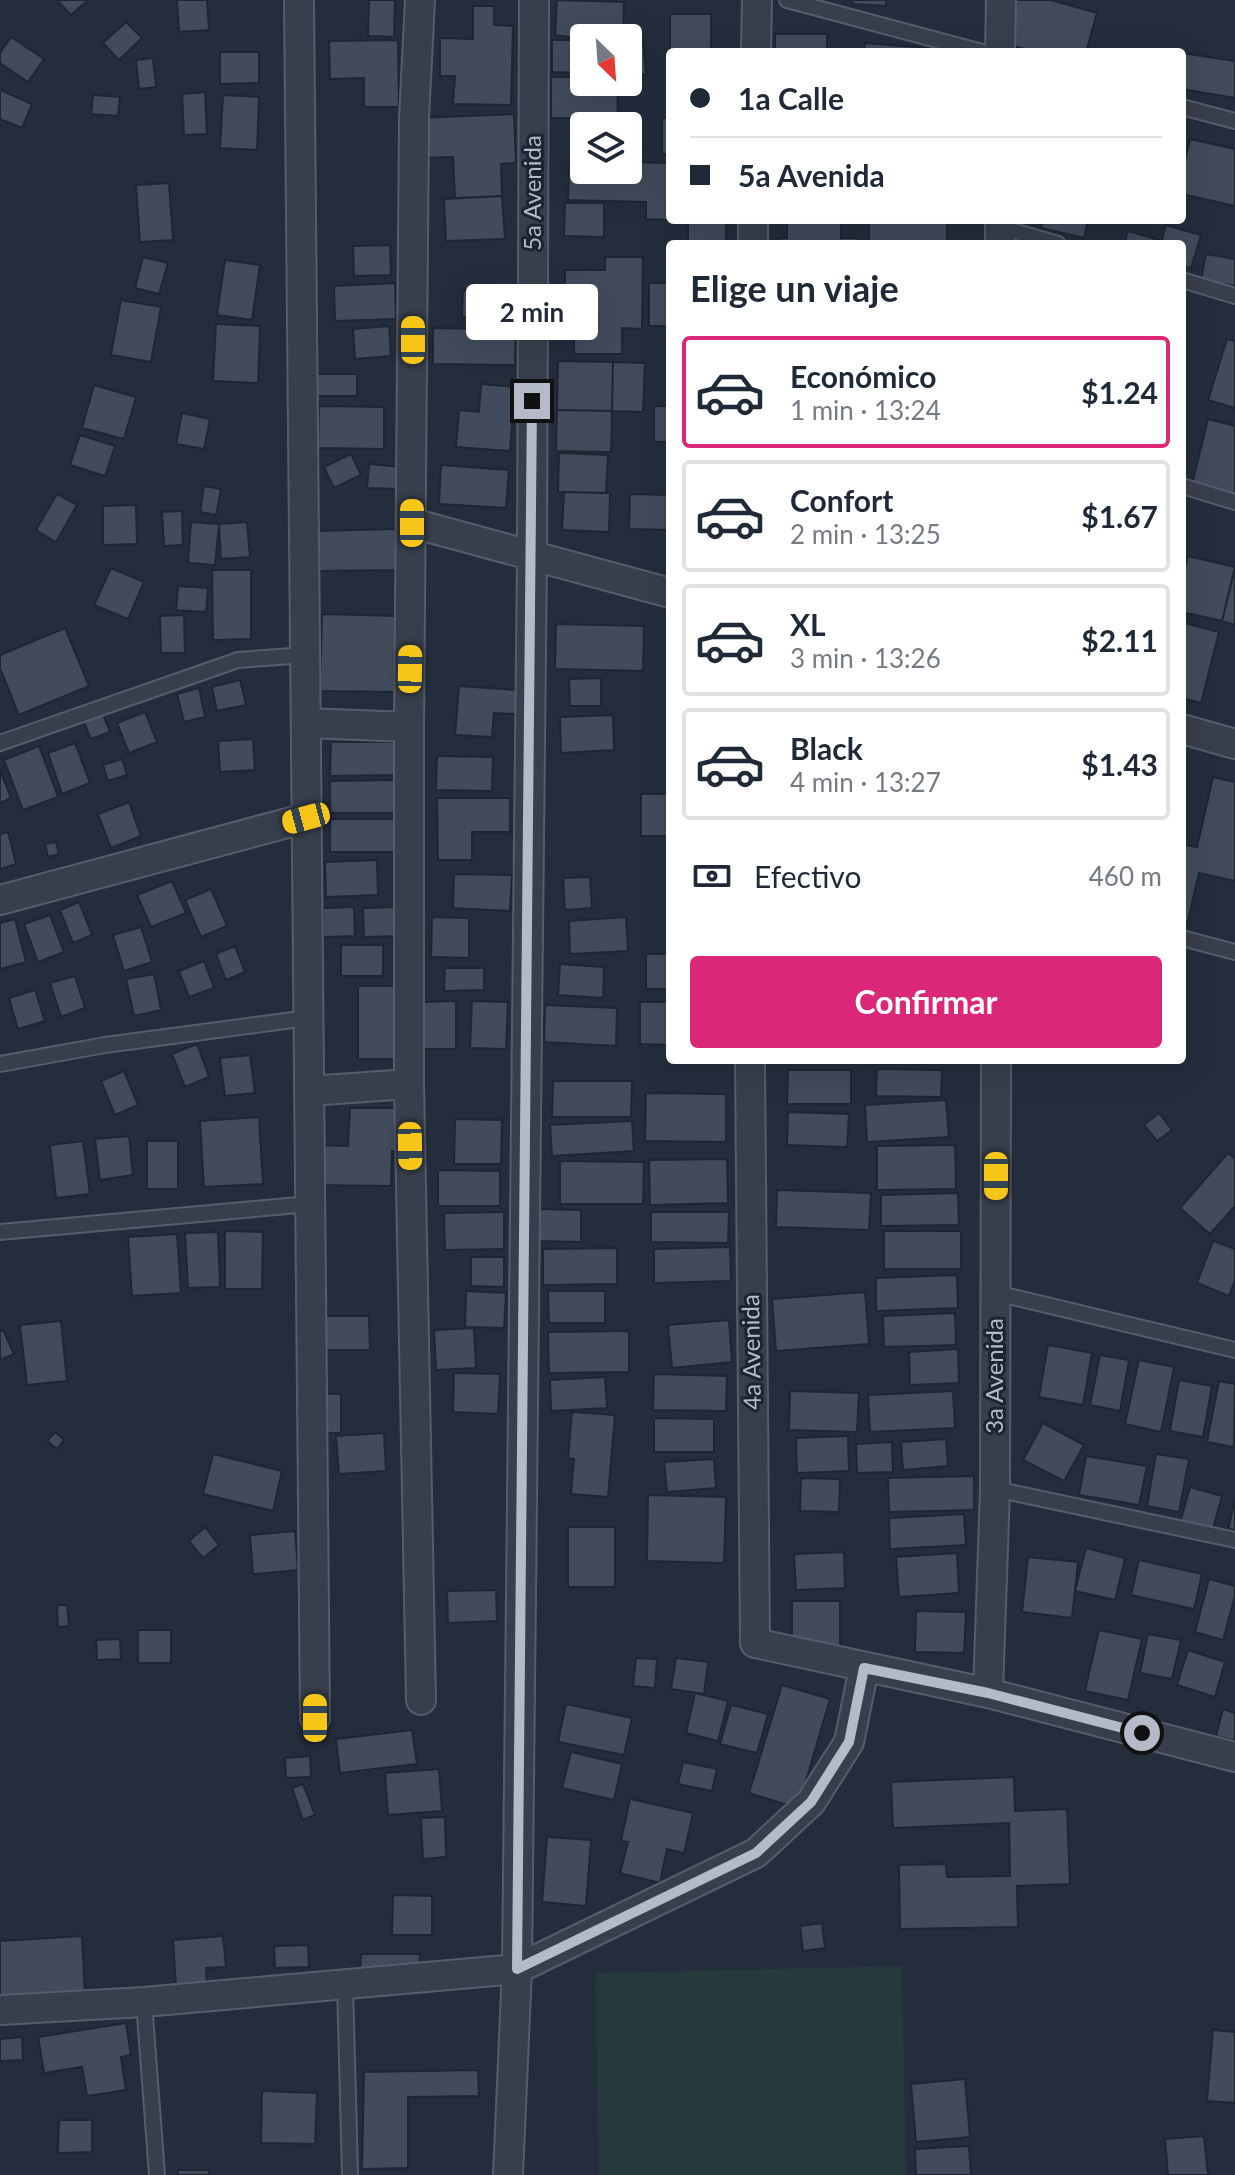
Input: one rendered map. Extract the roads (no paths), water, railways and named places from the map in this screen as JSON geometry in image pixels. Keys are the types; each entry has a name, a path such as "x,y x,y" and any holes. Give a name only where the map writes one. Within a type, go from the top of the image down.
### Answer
{"street":[{"path":"299,0 315,1718"},
{"path":"420,0 414,119 409,1084 421,1700"},
{"name":"5a Avenida","path":"508,2175 517,1969 532,556 534,0"},
{"path":"756,48 757,0"},
{"path":"1000,48 1001,0"},
{"path":"412,523 666,592"},
{"path":"306,723 409,727"},
{"path":"1186,730 1235,744"},
{"path":"0,900 306,818"},
{"name":"4a Avenida","path":"750,1064 755,1643 864,1668"},
{"name":"3a Avenida","path":"988,1693 995,1489 996,1064"},
{"path":"309,1091 409,1084"},
{"path":"0,2010 144,2002 517,1969 756,1853 811,1802 849,1742 864,1668 988,1693 1235,1757"}],"lane":[{"path":"787,0 967,48"},
{"path":"1186,108 1235,121"},
{"path":"1000,230 1041,240"},
{"path":"1186,281 1235,296"},
{"path":"1186,487 1235,502"},
{"path":"0,743 238,660 305,655"},
{"path":"1186,939 1235,952"},
{"path":"0,1064 105,1045 308,1018"},
{"path":"0,1232 310,1204"},
{"path":"996,1293 1235,1350"},
{"path":"995,1489 1235,1540"},
{"path":"345,1984 350,2175"},
{"path":"144,2002 157,2175"}]}
